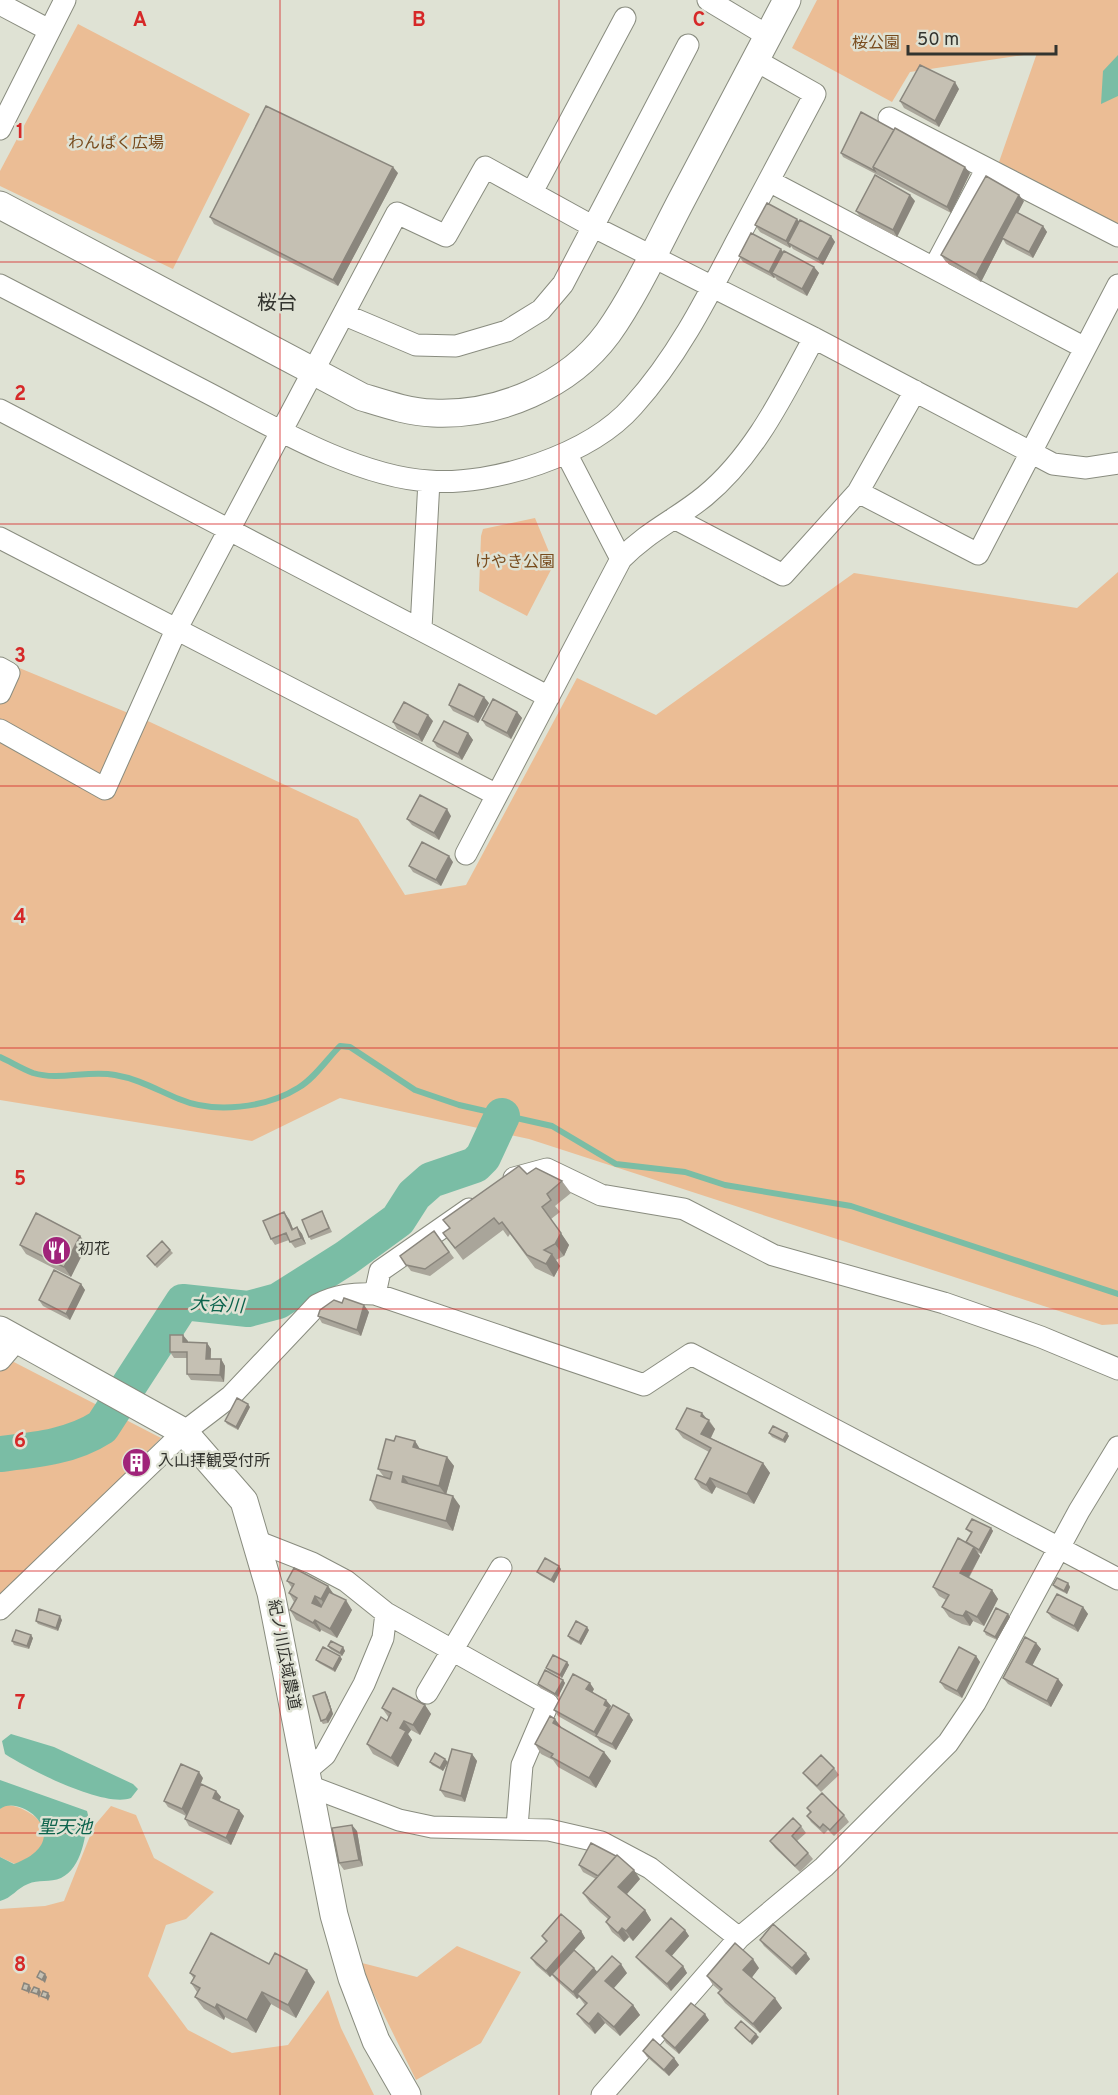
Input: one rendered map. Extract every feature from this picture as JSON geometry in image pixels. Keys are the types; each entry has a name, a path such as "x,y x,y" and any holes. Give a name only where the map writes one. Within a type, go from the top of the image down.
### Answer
{"street":[{"path":"0,129 65,0"},
{"path":"708,0 768,36"},
{"path":"0,205 362,396 410,411 451,413 516,400 564,375 594,350 621,314 787,0"},
{"path":"0,4 49,30"},
{"path":"532,192 625,18"},
{"path":"345,315 416,345 456,346 507,332 540,310 563,284 688,45"},
{"path":"0,285 283,432 370,469 429,482 491,476 542,463 591,440 632,408 666,364 713,286 815,94 755,60"},
{"path":"889,118 1118,236"},
{"path":"0,730 105,789 176,630 283,432 397,213 446,236 485,167 592,226 814,338 1053,464 1086,468 1118,463"},
{"path":"934,268 986,170"},
{"path":"769,181 1085,348"},
{"path":"858,492 978,554 1118,285"},
{"path":"466,854 621,559 641,538 707,495 740,459 773,413 814,338"},
{"path":"674,518 783,574 858,492 915,391"},
{"path":"0,410 228,531 421,628 549,697"},
{"path":"566,453 621,559"},
{"path":"421,628 429,482"},
{"path":"0,538 497,795"},
{"path":"0,668 9,673 0,693"},
{"path":"375,1294 380,1271 513,1178 547,1169 601,1195 684,1209 773,1255 944,1303 1041,1336 1118,1370"},
{"path":"0,1610 184,1432 231,1396 317,1305 332,1297 355,1293 375,1294 644,1385 691,1354 1118,1579"},
{"path":"0,1360 9,1335"},
{"name":"紀ノ川広域農道","path":"9,1335 184,1432 244,1501 271,1593 334,1915 352,1978 376,2041 407,2095"},
{"path":"602,2095 739,1938 824,1867 948,1743 975,1703 1058,1549 1118,1447"},
{"path":"256,1541 338,1576 386,1613 548,1704 522,1765 517,1827"},
{"path":"427,1694 501,1568"},
{"path":"386,1613 383,1638 364,1684 325,1755 308,1779 399,1820 421,1825 549,1830 601,1842 650,1868 739,1938"}],"green space":[{"name":"桜公園","path":"817,0 1118,0 1118,224 999,162 1037,53 910,72 892,102 792,48"},
{"name":"わんぱく広場","path":"78,24 250,114 173,269 0,186 0,171"},
{"name":"けやき公園","path":"535,518 554,564 527,616 479,591 481,536 483,529"},
{"path":"1118,572 1118,1324 1102,1325 529,1139 340,1098 252,1141 0,1100 0,660 150,722 358,819 405,895 466,885 577,678 656,715 854,573 1077,608"},
{"path":"10,1360 161,1438 0,1599 0,1368"},
{"path":"4,1805 30,1813 42,1825 45,1833 45,1842 40,1851 15,1864 0,1857 0,1809"},
{"path":"111,1806 136,1815 154,1858 214,1892 186,1919 166,1925 148,1976 188,2030 232,2053 288,2045 328,1990 341,2028 374,2095 0,2095 0,1909 45,1906 64,1901 94,1826"},
{"path":"457,1946 521,1972 481,2043 416,2080 358,1962 417,1977"}],"water":[{"path":"1118,55 1118,96 1101,104 1103,71"},
{"path":"11,1734 54,1747 133,1784 138,1789 131,1798 119,1800 103,1798 67,1786 5,1754 2,1741"},
{"name":"聖天池","path":"0,1780 87,1811 88,1815 82,1850 74,1867 68,1873 61,1878 28,1884 0,1901 0,1857 14,1864 33,1854 42,1843 44,1832 39,1821 20,1807 9,1805 0,1809"}],"building":[{"path":"920,65 955,82 935,121 900,101"},
{"path":"266,106 393,167 333,280 210,217"},
{"path":"861,112 894,130 873,167 875,171 841,153"},
{"path":"895,128 965,167 947,207 873,167"},
{"path":"875,175 910,195 893,230 856,211"},
{"path":"986,176 1019,195 976,275 941,255"},
{"path":"767,203 797,219 786,241 755,225"},
{"path":"1016,212 1043,226 1029,252 1002,238"},
{"path":"800,220 831,236 818,259 788,243"},
{"path":"751,233 781,249 769,272 739,256"},
{"path":"784,251 814,267 802,289 772,273"},
{"path":"459,684 484,697 474,717 449,705"},
{"path":"493,699 517,712 507,733 482,720"},
{"path":"404,702 428,715 418,735 393,722"},
{"path":"444,721 468,733 458,754 433,741"},
{"path":"420,795 447,809 434,833 407,819"},
{"path":"422,842 449,856 436,880 409,866"},
{"path":"519,1166 527,1174 536,1168 562,1181 547,1194 551,1200 542,1207 561,1233 555,1244 544,1250 552,1254 546,1264 527,1255 502,1222 499,1224 494,1218 455,1248 443,1233 450,1228 443,1220"},
{"path":"322,1211 329,1228 309,1237 302,1220"},
{"path":"284,1212 292,1230 297,1227 301,1238 290,1242 286,1233 271,1239 263,1221"},
{"name":"初花","path":"36,1213 80,1236 64,1267 20,1245"},
{"path":"434,1231 449,1252 425,1269 406,1265 400,1256"},
{"path":"162,1241 170,1250 155,1265 147,1256"},
{"path":"54,1270 81,1284 66,1314 39,1300"},
{"path":"344,1298 364,1305 357,1330 318,1316 320,1310 334,1300 342,1303"},
{"path":"170,1335 183,1335 183,1342 207,1343 206,1359 221,1359 220,1375 187,1374 187,1352 170,1352"},
{"path":"237,1398 248,1404 236,1427 225,1421"},
{"path":"687,1408 702,1413 701,1416 709,1420 701,1434 763,1463 747,1494 710,1478 706,1485 695,1479 711,1448 676,1429"},
{"path":"773,1426 787,1433 783,1440 769,1433"},
{"path":"396,1436 415,1441 413,1447 447,1457 439,1486 403,1476 402,1482 453,1496 446,1521 370,1500 377,1475 390,1479 392,1472 378,1469 386,1439 394,1441"},
{"path":"135,1454 140,1459 135,1464 130,1459"},
{"path":"972,1519 991,1528 979,1550 966,1542 972,1532 966,1529"},
{"path":"958,1538 974,1547 960,1573 992,1590 977,1617 966,1611 963,1616 955,1614 942,1607 949,1595 933,1587"},
{"path":"545,1558 559,1566 551,1580 537,1572"},
{"path":"294,1568 328,1586 321,1599 315,1596 312,1603 321,1607 329,1592 346,1600 330,1629 315,1620 313,1623 290,1610 297,1598 289,1593 294,1584 287,1581"},
{"path":"1057,1578 1068,1583 1064,1591 1053,1585"},
{"path":"1057,1594 1083,1607 1074,1626 1047,1612"},
{"path":"996,1608 1008,1614 995,1637 984,1631"},
{"path":"39,1609 60,1616 56,1628 36,1621"},
{"path":"576,1621 587,1627 579,1642 568,1636"},
{"path":"16,1630 31,1635 27,1646 12,1641"},
{"path":"1025,1637 1036,1643 1026,1662 1058,1679 1047,1701 1003,1678"},
{"path":"331,1641 343,1647 340,1653 328,1646"},
{"path":"323,1647 340,1656 333,1669 316,1660"},
{"path":"959,1647 976,1656 957,1691 940,1682"},
{"path":"553,1655 567,1662 560,1675 546,1668"},
{"path":"545,1670 563,1680 555,1694 538,1684"},
{"path":"573,1674 590,1683 586,1689 606,1700 604,1705 608,1707 594,1732 554,1710"},
{"path":"393,1688 425,1705 413,1725 404,1721 400,1728 406,1731 391,1758 367,1744 381,1717 387,1721 391,1713 382,1708"},
{"path":"325,1692 331,1710 326,1719 321,1721 313,1696"},
{"path":"613,1705 629,1714 612,1744 596,1736"},
{"path":"550,1716 555,1719 553,1723 604,1752 589,1778 551,1757 553,1754 535,1744"},
{"path":"452,1749 472,1754 461,1796 440,1790"},
{"path":"435,1753 445,1759 440,1768 430,1762"},
{"path":"821,1755 834,1768 817,1786 803,1773"},
{"path":"181,1764 199,1772 182,1809 164,1801"},
{"path":"201,1784 216,1791 213,1798 239,1810 226,1838 185,1819"},
{"path":"822,1793 844,1815 830,1830 823,1824 820,1828 807,1816 811,1812 807,1808"},
{"path":"793,1818 801,1826 792,1836 808,1853 795,1866 770,1841"},
{"path":"352,1825 359,1860 339,1863 332,1828"},
{"path":"591,1843 616,1856 598,1876 579,1865"},
{"path":"617,1855 634,1870 618,1887 645,1910 626,1931 622,1928 618,1933 606,1922 610,1917 583,1893"},
{"path":"561,1914 581,1931 546,1971 531,1958 547,1941 542,1936"},
{"path":"671,1918 685,1930 666,1951 683,1966 667,1984 636,1957"},
{"path":"773,1924 806,1953 792,1968 760,1940"},
{"path":"211,1933 269,1964 275,1953 307,1970 288,2005 262,1992 247,2020 217,2004 215,2008 195,1997 200,1988 191,1983 195,1976 190,1973"},
{"path":"735,1943 753,1959 743,1970 775,1998 753,2024 718,1993 722,1989 707,1976"},
{"path":"574,1950 594,1968 573,1992 552,1974"},
{"path":"612,1956 621,1964 605,1981 633,2005 614,2027 598,2013 589,2024 577,2014 587,2003 577,1994"},
{"path":"40,1971 45,1974 42,1980 37,1977"},
{"path":"24,1983 29,1985 27,1991 22,1989"},
{"path":"34,1987 39,1989 37,1994 31,1992"},
{"path":"43,1991 48,1993 46,1998 41,1996"},
{"path":"691,2003 705,2014 675,2048 662,2036"},
{"path":"741,2021 756,2034 750,2042 735,2028"},
{"path":"653,2039 674,2058 664,2070 643,2051"}],"waterway":[{"path":"0,1057 33,1073 53,1076 115,1075 140,1082 193,1104 240,1107 271,1100 298,1088 340,1046 350,1047 415,1090 459,1105 552,1126 616,1164 685,1172 725,1185 851,1206 1118,1294"},
{"name":"大谷川","path":"0,1454 65,1443 102,1427 183,1302 248,1309 278,1301 346,1258 398,1220 414,1195 431,1180 475,1165 483,1157 502,1116"}],"place":[{"name":"初花","path":"57,1250"},
{"name":"入山拝観受付所","path":"137,1462"}],"district":[{"name":"桜台","path":"277,304"}]}
